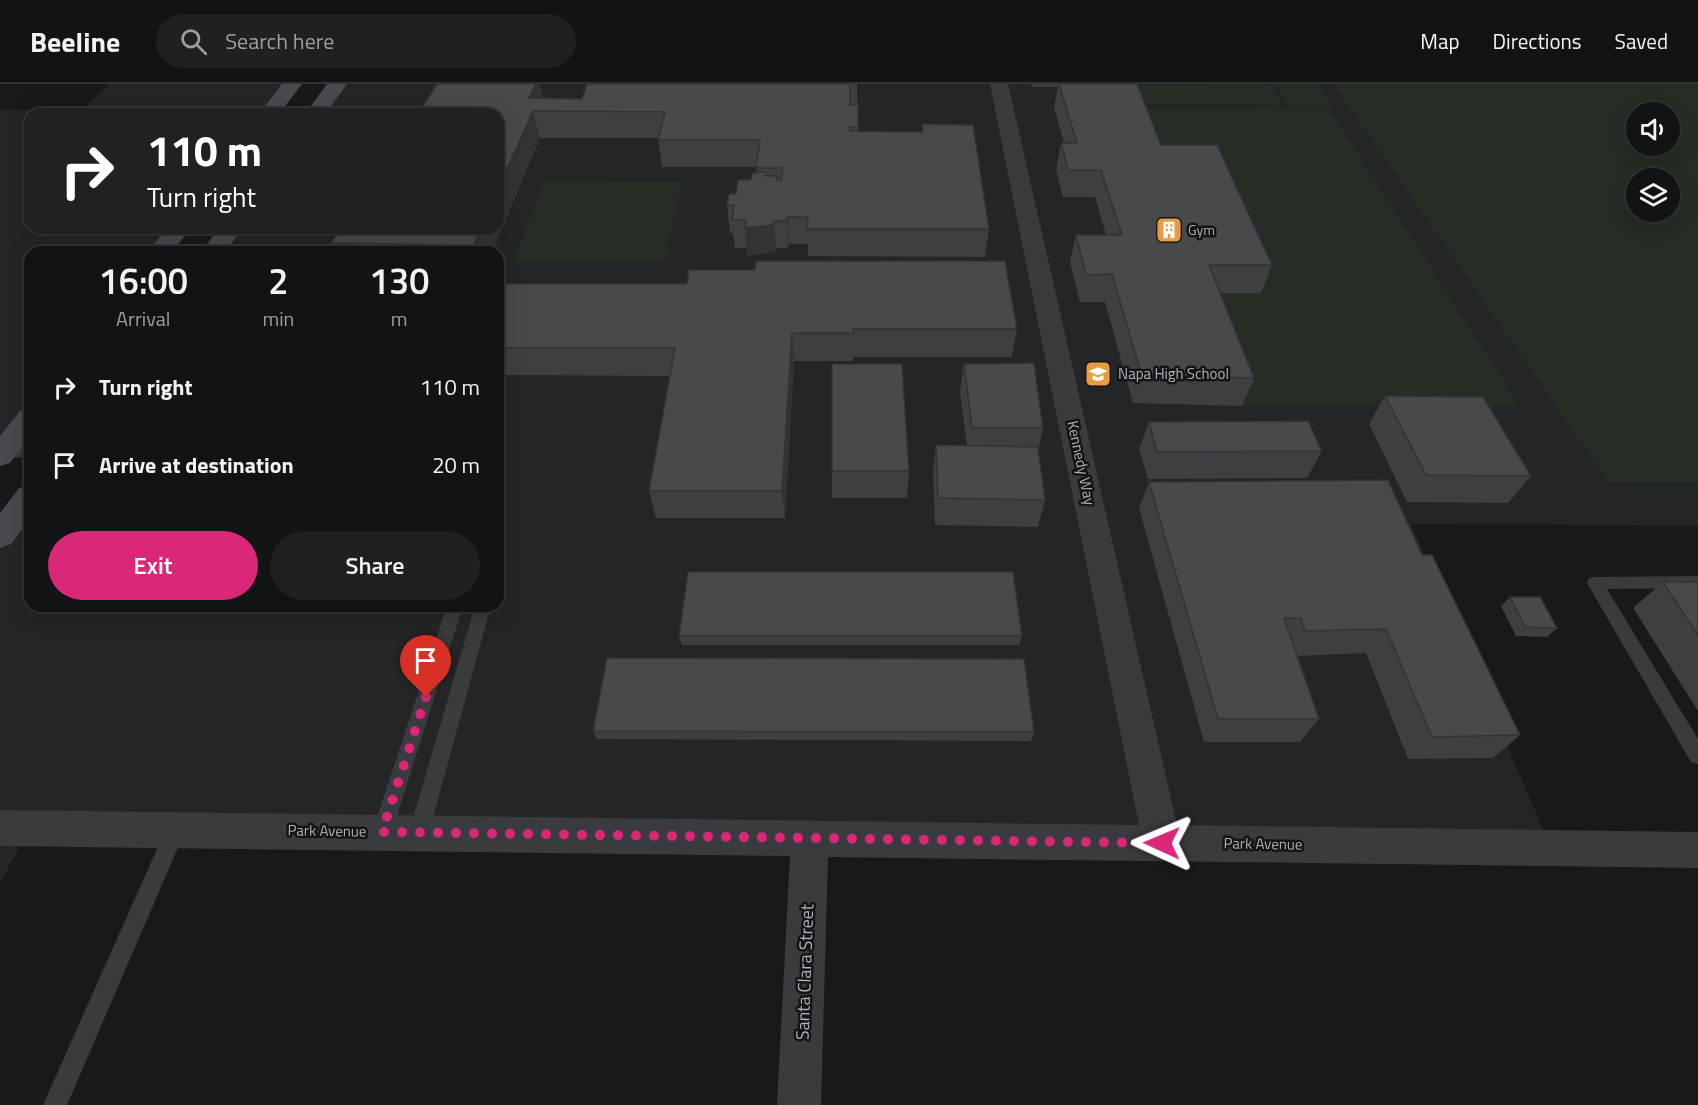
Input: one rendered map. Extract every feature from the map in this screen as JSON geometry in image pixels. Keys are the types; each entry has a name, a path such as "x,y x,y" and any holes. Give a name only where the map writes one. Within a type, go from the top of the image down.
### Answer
{"main road":[{"path":"274,108 292,84"},
{"path":"319,108 337,84"},
{"path":"165,246 174,234"},
{"path":"9,450 24,427"},
{"path":"0,536 24,504"}],"street":[{"name":"Kennedy Way","path":"999,84 1162,843"},
{"name":"Park Avenue","path":"0,828 176,828 1698,850"},
{"name":"Santa Clara Street","path":"799,1105 810,838"}],"lane":[{"path":"1698,582 1595,583 1698,756"},
{"path":"382,832 453,612"},
{"path":"419,832 481,612"},
{"path":"55,1105 176,828"}],"shaded area":[{"path":"109,84 292,84 274,108 84,108"},
{"name":"Napa High School","path":"337,84 1698,84 1698,526 1411,524 1551,847 30,828 0,883 0,536 24,504 24,612 504,612 504,246 218,246 226,234 504,234 504,108 319,108"},
{"path":"1270,84 1282,105 1120,104 1114,85"},
{"path":"1275,84 1318,84 1331,105 1286,105"},
{"path":"1333,84 1698,84 1698,483 1609,483"},
{"path":"1130,108 1329,108 1520,406 1242,406 1199,292 1260,293 1153,172"},
{"path":"0,110 24,110 24,234 174,234 165,246 24,246 24,426 0,456"},
{"path":"545,180 682,181 665,262 513,262"}],"building":[{"path":"437,84 536,84 529,98 582,99 587,84 850,84 850,105 858,105 858,127 850,127 850,131 923,132 922,124 973,125 989,229 807,229 808,217 787,217 787,221 774,221 773,225 745,228 746,220 732,220 734,205 727,205 729,194 736,194 738,180 751,180 752,173 766,172 765,176 777,176 777,180 781,180 783,168 756,168 760,140 658,140 665,112 533,111 504,176 504,108 422,108"},
{"name":"Gym","path":"1059,84 1137,84 1161,145 1217,145 1272,265 1209,265 1254,378 1142,376 1112,274 1086,275 1076,235 1122,235 1101,170 1068,170 1061,143 1077,143"},
{"path":"337,234 478,234 473,245 331,243"},
{"path":"756,261 1005,261 1017,329 853,329 853,333 792,333 782,491 649,491 675,348 504,348 504,284 687,284 689,270 755,270"},
{"path":"1034,363 1043,428 972,428 964,364"},
{"path":"832,364 902,364 909,471 832,471"},
{"path":"1385,396 1483,397 1531,476 1426,475"},
{"path":"1308,421 1322,451 1157,452 1149,422"},
{"path":"936,445 1038,447 1045,500 938,498"},
{"path":"1388,480 1422,555 1432,555 1520,735 1432,737 1386,629 1305,631 1301,618 1284,618 1319,719 1218,719 1149,482"},
{"path":"688,572 1013,572 1022,636 679,636"},
{"path":"1663,582 1698,582 1698,635"},
{"path":"1510,597 1540,597 1557,628 1525,627"},
{"path":"607,658 1024,659 1034,732 593,731"}],"place":[{"name":"Gym","path":"1169,230"},
{"name":"Napa High School","path":"1098,374"}],"route":[{"path":"426,697 382,832 1162,843"}]}
